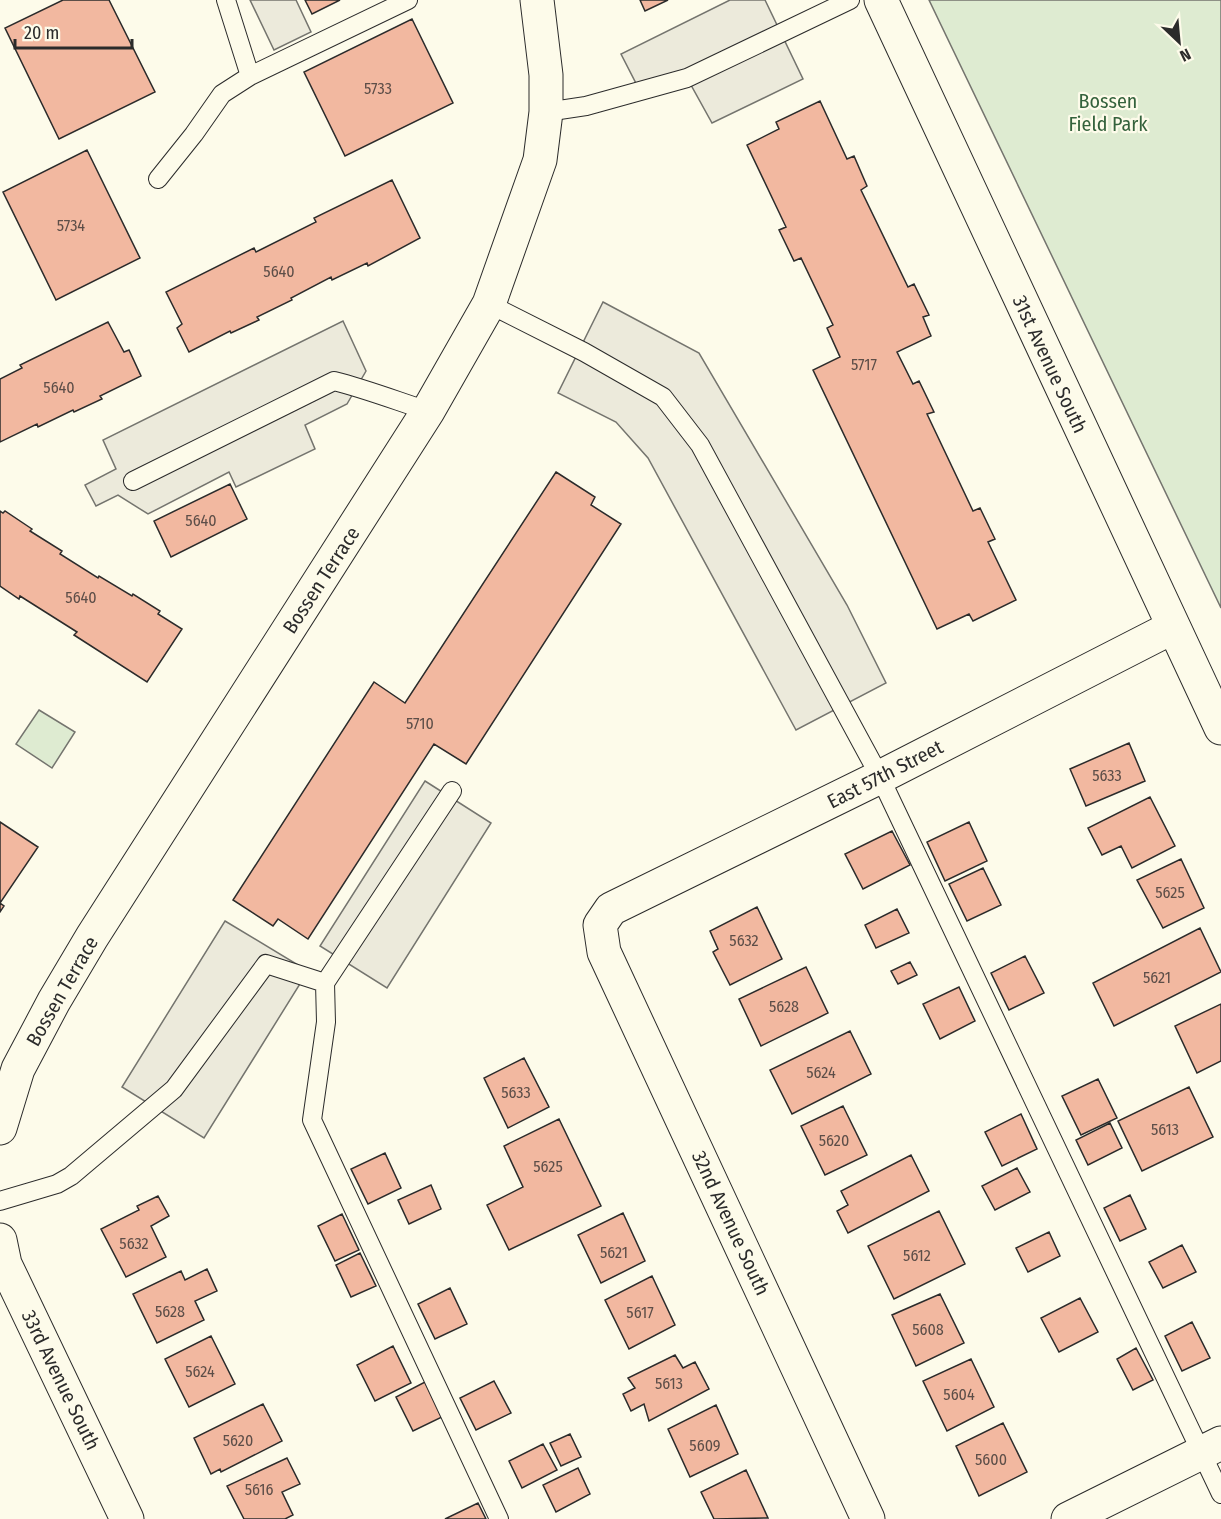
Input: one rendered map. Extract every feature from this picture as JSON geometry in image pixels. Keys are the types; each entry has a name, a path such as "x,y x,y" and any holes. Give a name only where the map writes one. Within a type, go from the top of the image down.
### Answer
{"street":[{"name":"Bossen Terrace","path":"0,1128 18,1069 54,1001 92,937 428,411 489,304 540,160 546,112 546,75 537,0"},
{"name":"31st Avenue South","path":"881,0 1221,728"},
{"name":"East 57th Street","path":"600,925 611,909 880,777 1173,627"},
{"name":"32nd Avenue South","path":"600,925 604,952 868,1519"},
{"name":"33rd Avenue South","path":"0,1240 5,1264 127,1519"},
{"path":"1068,1519 1211,1448"}],"lane":[{"path":"226,0 250,76"},
{"path":"158,179 195,134 222,94 250,76 408,0"},
{"path":"546,112 586,106 687,78 850,0"},
{"path":"489,304 584,352 663,397 700,445 880,777 1211,1448 1221,1494"},
{"path":"133,481 334,381 362,388 428,411"},
{"path":"452,791 326,983 326,1022 312,1120 499,1519"},
{"path":"0,1202 57,1184 71,1176 174,1089 266,964 326,983"}],"green space":[{"name":"Bossen Field Park","path":"929,0 1221,0 1221,608"},
{"path":"39,710 75,732 52,768 16,744"}],"shaded area":[{"path":"250,0 296,0 311,32 274,50"},
{"path":"730,0 765,0 803,79 712,123 687,78 640,91 621,54"},
{"path":"603,302 699,353 847,605 886,683 796,730 648,458 616,422 558,393"},
{"path":"343,321 366,371 347,404 305,425 315,449 236,487 229,472 148,514 118,495 96,506 85,485 116,469 103,440"},
{"path":"425,781 491,823 387,988 320,946"},
{"path":"225,921 308,971 204,1138 122,1087"}],"building":[{"path":"63,0 109,0 155,92 59,139 5,28"},
{"path":"305,0 340,0 312,14"},
{"path":"640,0 668,0 645,11"},
{"path":"412,19 453,103 345,156 304,72"},
{"path":"820,101 847,159 854,156 867,186 861,190 908,287 914,284 929,315 923,317 931,336 897,352 913,384 919,381 934,412 927,414 973,511 980,508 995,539 988,542 1016,600 973,621 969,614 937,629 813,370 840,357 827,328 833,325 801,258 794,261 779,230 786,227 747,145 779,129 776,122"},
{"path":"87,150 140,258 56,300 3,192"},
{"path":"392,180 420,238 368,266 367,263 332,280 331,277 257,317 259,320 231,333 230,331 189,352 177,328 182,324 166,292 254,248 256,252 316,222 314,218"},
{"path":"108,322 124,352 129,350 141,376 100,396 102,399 38,427 37,424 0,442 0,379 22,368 20,365"},
{"path":"556,472 595,497 591,505 621,524 466,764 434,744 308,939 278,919 273,926 233,900 374,682 405,703"},
{"path":"230,484 247,519 171,557 154,521"},
{"path":"0,511 3,513 5,511 32,529 30,531 62,551 60,554 98,578 99,576 132,596 133,594 160,611 158,614 182,629 147,682 74,635 77,632 0,586"},
{"path":"1129,743 1145,781 1086,806 1070,769"},
{"path":"1150,797 1175,846 1132,868 1121,846 1102,855 1088,828"},
{"path":"0,822 38,847 0,903"},
{"path":"969,822 987,861 945,881 927,842"},
{"path":"892,831 910,865 863,889 845,854"},
{"path":"1181,859 1204,908 1163,928 1137,880"},
{"path":"983,868 1001,905 967,921 949,884"},
{"path":"757,907 782,959 730,985 713,952 718,949 710,931"},
{"path":"897,909 909,933 876,948 865,925"},
{"path":"1200,928 1221,972 1114,1026 1093,983"},
{"path":"1025,956 1044,993 1009,1010 991,973"},
{"path":"910,962 917,975 898,984 891,971"},
{"path":"806,967 828,1013 761,1046 739,999"},
{"path":"959,987 975,1021 940,1039 923,1004"},
{"path":"1221,1004 1221,1061 1197,1073 1175,1026"},
{"path":"850,1031 871,1074 792,1114 770,1070"},
{"path":"524,1058 549,1107 508,1128 484,1078"},
{"path":"1098,1079 1117,1118 1081,1135 1062,1096"},
{"path":"1189,1087 1213,1137 1142,1171 1118,1121"},
{"path":"843,1106 867,1155 825,1175 801,1126"},
{"path":"1021,1114 1037,1149 1002,1166 985,1132"},
{"path":"559,1119 601,1206 509,1250 487,1205 523,1187 504,1146"},
{"path":"1110,1123 1122,1148 1088,1165 1076,1140"},
{"path":"385,1153 401,1188 368,1204 351,1169"},
{"path":"911,1155 929,1191 848,1233 837,1211 848,1205 841,1191"},
{"path":"1017,1168 1030,1192 995,1210 982,1186"},
{"path":"431,1185 441,1209 409,1224 398,1200"},
{"path":"1130,1195 1146,1229 1120,1241 1104,1208"},
{"path":"158,1196 169,1216 151,1226 166,1257 126,1277 101,1229 139,1210 137,1206"},
{"path":"939,1211 965,1264 894,1299 868,1246"},
{"path":"623,1213 645,1261 601,1283 578,1235"},
{"path":"342,1214 359,1250 335,1261 318,1226"},
{"path":"1049,1232 1060,1256 1028,1272 1016,1248"},
{"path":"1182,1245 1196,1272 1163,1288 1149,1262"},
{"path":"360,1253 376,1286 351,1297 336,1265"},
{"path":"207,1269 217,1291 195,1301 204,1320 157,1343 133,1294 181,1271 185,1280"},
{"path":"652,1276 675,1325 629,1349 605,1300"},
{"path":"450,1288 467,1324 435,1339 418,1304"},
{"path":"940,1294 964,1343 916,1366 892,1315"},
{"path":"1080,1298 1098,1332 1059,1352 1041,1318"},
{"path":"1192,1322 1210,1358 1182,1371 1165,1336"},
{"path":"211,1336 235,1384 189,1407 165,1359"},
{"path":"393,1346 411,1383 375,1401 357,1365"},
{"path":"1136,1348 1153,1380 1133,1390 1117,1359"},
{"path":"675,1355 683,1368 695,1362 709,1389 649,1421 644,1404 631,1411 623,1394 635,1388 628,1378"},
{"path":"971,1359 994,1407 947,1431 923,1381"},
{"path":"494,1381 511,1413 476,1430 460,1398"},
{"path":"425,1382 442,1417 413,1431 396,1397"},
{"path":"263,1404 282,1441 221,1472 220,1469 211,1474 194,1438"},
{"path":"716,1405 738,1454 690,1477 668,1429"},
{"path":"1003,1423 1027,1472 979,1496 956,1446"},
{"path":"570,1434 581,1457 561,1466 550,1443"},
{"path":"543,1444 557,1470 522,1488 509,1461"},
{"path":"287,1458 300,1484 282,1492 293,1515 285,1519 244,1519 227,1486"},
{"path":"578,1468 590,1494 556,1512 543,1485"},
{"path":"746,1470 768,1518 714,1519 701,1492"},
{"path":"478,1503 486,1519 445,1519"}]}
